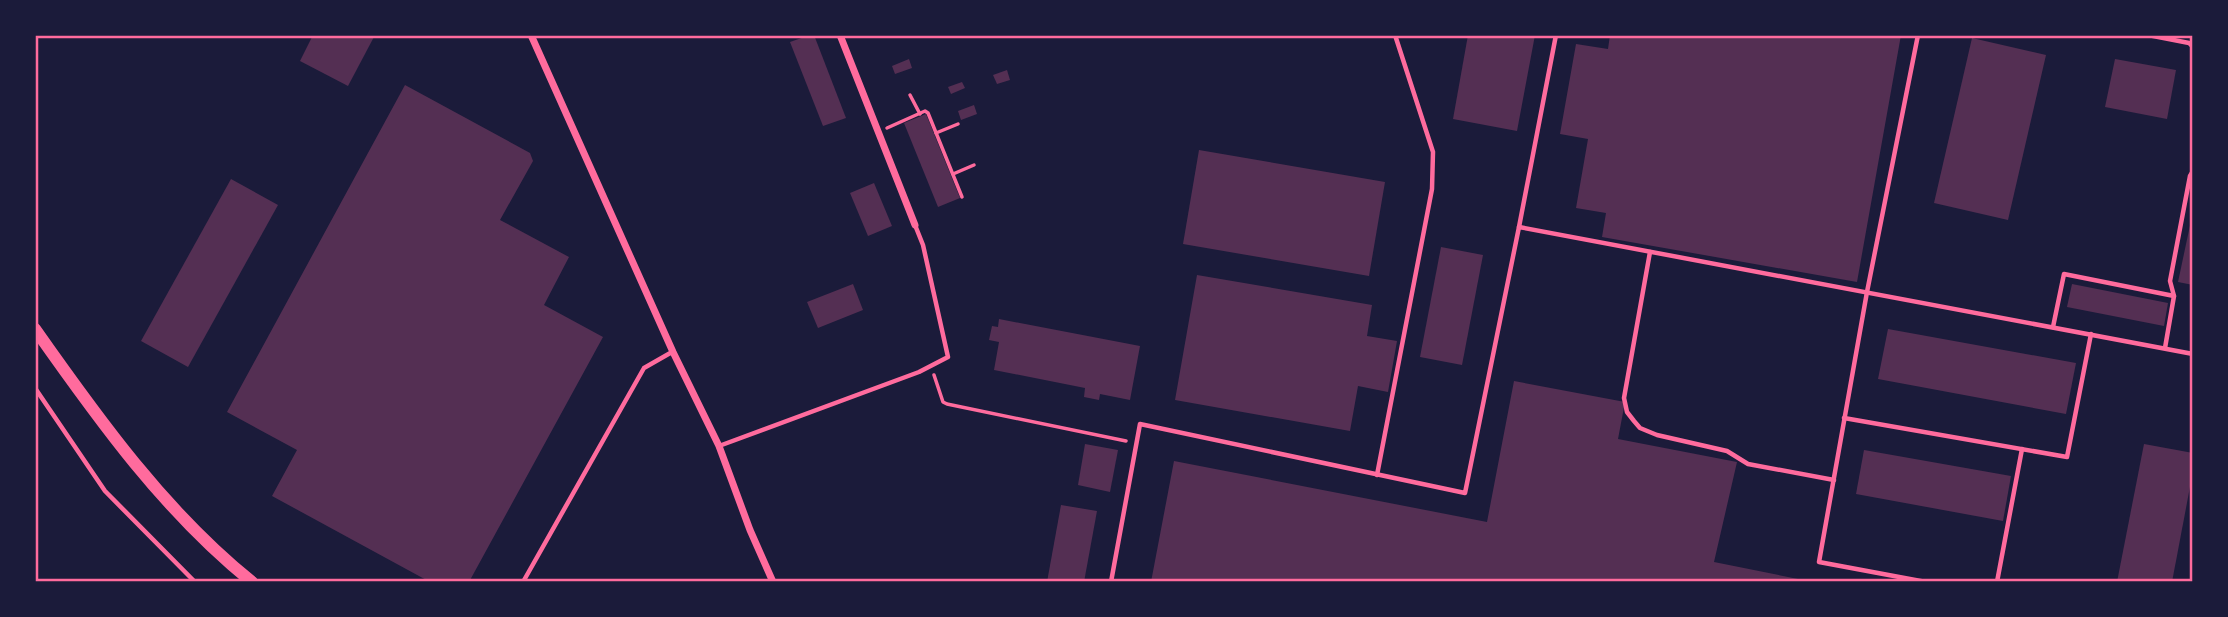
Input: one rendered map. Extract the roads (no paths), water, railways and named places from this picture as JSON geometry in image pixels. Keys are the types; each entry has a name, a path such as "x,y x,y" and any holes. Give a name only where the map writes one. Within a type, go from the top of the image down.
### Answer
{"main road":[{"path":"35,330 124,451 168,502 232,566 252,582"}],"street":[{"path":"531,35 673,352 719,446 750,530 774,582"},
{"path":"840,35 915,225"}],"lane":[{"path":"1377,475 1432,190 1433,152 1395,35"},
{"path":"1111,582 1140,424 1465,493 1556,35"},
{"path":"1918,35 1867,292 1819,562 1926,582"},
{"path":"2148,35 2189,43 2193,47"},
{"path":"2165,348 2174,296 2170,281 2193,171"},
{"path":"719,446 931,366 948,357 923,245 915,225"},
{"path":"1519,227 2193,354"},
{"path":"1650,251 1624,398 1627,412 1634,421 1640,428 1657,435 1727,451 1748,464 1833,480"},
{"path":"2053,327 2064,274 2174,296"},
{"path":"1844,418 2067,457 2091,334"},
{"path":"523,582 643,368 673,352"},
{"path":"35,388 106,491 195,582"},
{"path":"1997,582 2022,449"}]}
